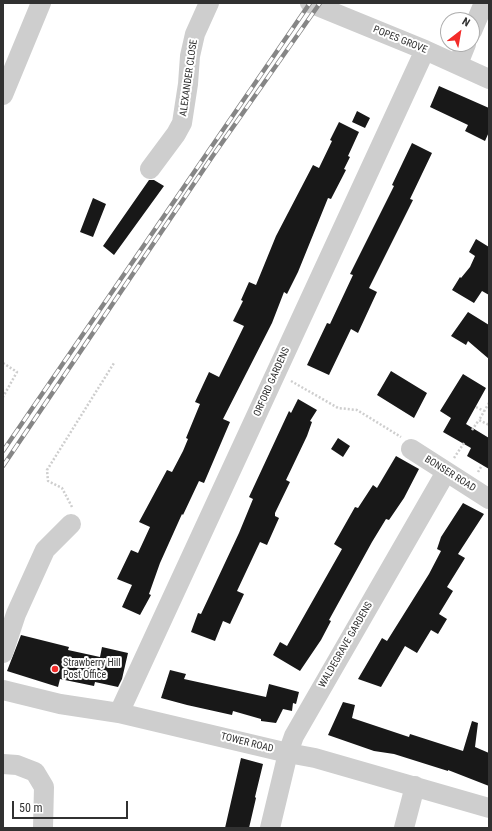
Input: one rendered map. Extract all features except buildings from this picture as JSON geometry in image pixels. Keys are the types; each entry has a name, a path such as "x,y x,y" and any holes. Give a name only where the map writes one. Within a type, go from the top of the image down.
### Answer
{"street":[{"path":"3,95 41,3"},
{"name":"ALEXANDER CLOSE","path":"150,169 176,134 182,123 188,84 190,56 195,34 209,3"},
{"name":"POPES GROVE","path":"310,3 458,64 489,79"},
{"path":"480,12 484,3"},
{"name":"ORFORD GARDENS","path":"119,713 425,50"},
{"path":"458,64 463,52"},
{"name":"BONSER ROAD","path":"410,449 489,499"},
{"name":"WALDEGRAVE GARDENS","path":"270,828 288,753 294,736 446,472"},
{"path":"3,653 16,614 45,550 71,524"},
{"name":"TOWER ROAD","path":"3,690 60,704 119,713 315,758 489,808"},
{"path":"3,764 17,765 35,772 44,787 43,828"},
{"path":"404,828 415,786"}],"path":[{"path":"3,363 17,372 3,396"},
{"path":"71,524 72,506 62,488 48,481 47,470 114,363"},
{"path":"277,373 338,408 357,410 405,440 410,449"},
{"path":"472,430 489,403"},
{"path":"476,407 484,411"},
{"path":"479,420 489,425"}],"railway":[{"path":"3,451 310,3"},
{"path":"3,466 212,157 320,3"}],"place":[{"name":"Strawberry Hill Post Office","path":"55,669"}]}
